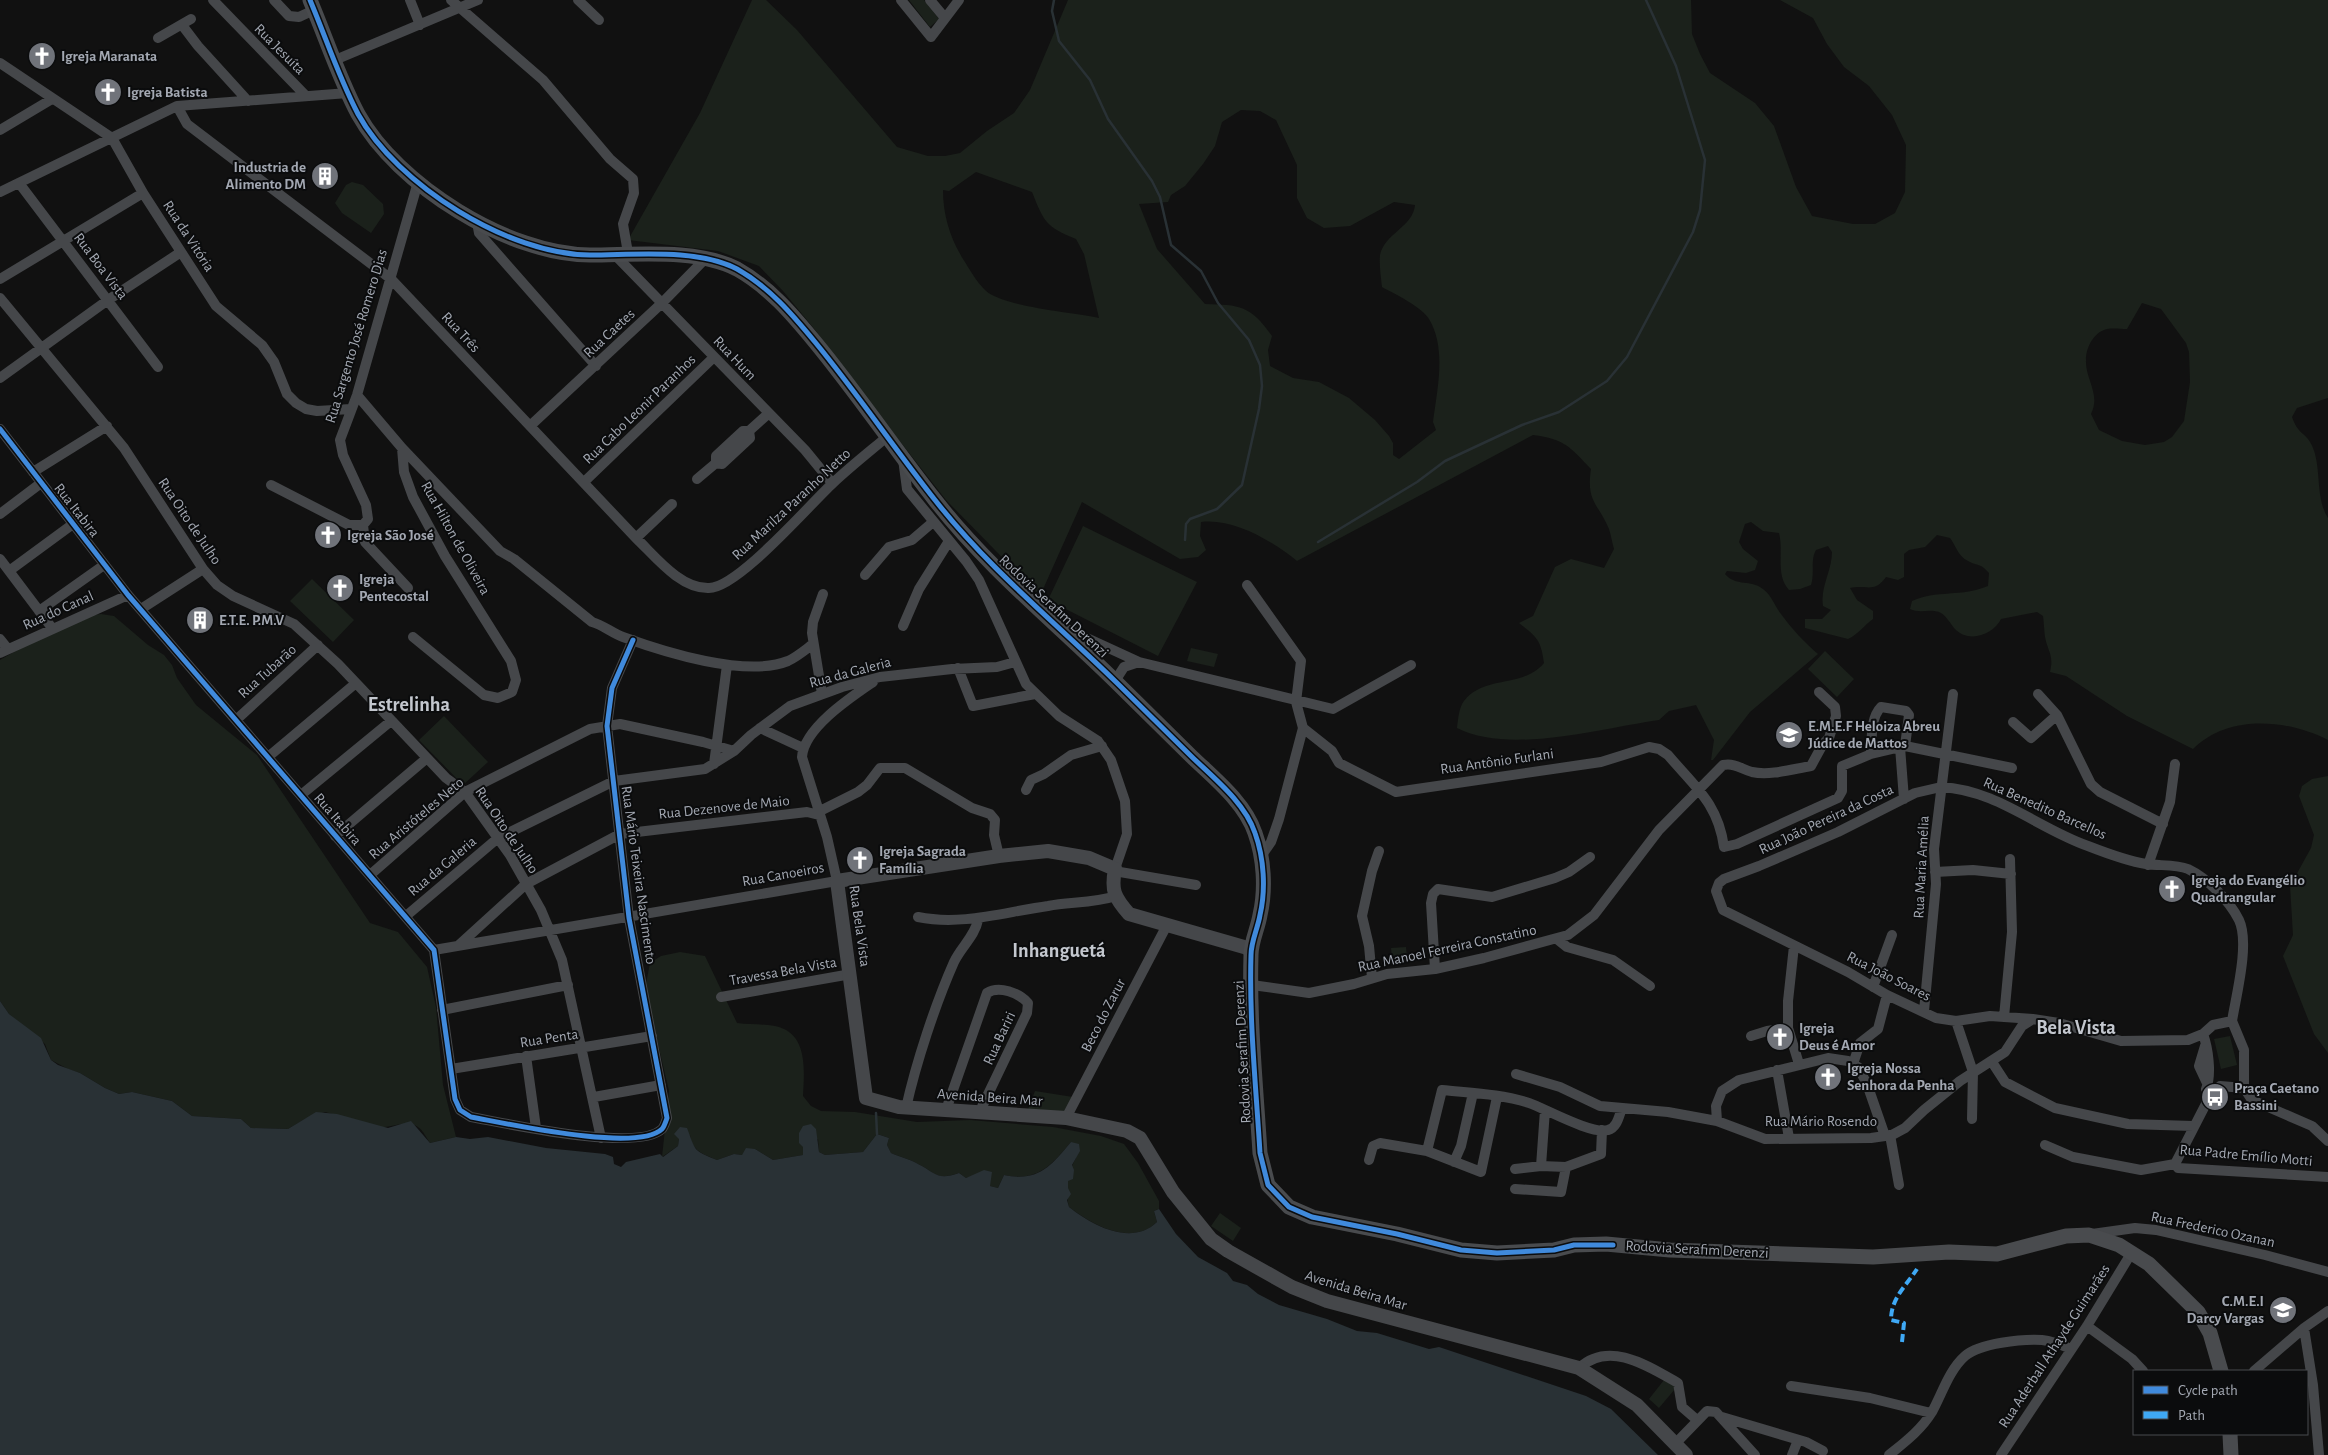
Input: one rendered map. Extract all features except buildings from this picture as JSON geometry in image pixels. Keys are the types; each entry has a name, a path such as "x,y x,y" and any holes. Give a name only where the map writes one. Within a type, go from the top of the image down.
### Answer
{"main road":[{"name":"Rodovia Serafim Derenzi","path":"312,5 358,114 383,151 418,182 457,211 477,222 540,247 585,255 621,254 706,258 735,268 767,290 795,316 935,500 984,559 1058,625 1092,648 1230,794 1253,827 1262,855 1262,909 1251,949 1258,1131 1260,1153 1268,1185 1289,1207 1312,1217 1397,1234 1450,1249 1497,1253 1554,1250 1574,1245 1606,1244 1670,1250 1873,1257 1949,1252 1997,1254 2019,1250 2056,1238 2089,1234 2119,1245 2149,1264 2198,1312 2210,1333 2221,1370"},
{"path":"2230,1435 2231,1455"}],"street":[{"name":"Rua Jesuíta","path":"213,0 306,96"},
{"path":"274,0 289,16 299,17 312,5"},
{"path":"410,0 420,25"},
{"path":"451,0 543,80 610,159 633,178 634,193 623,224 621,254"},
{"path":"335,60 478,0"},
{"path":"578,0 599,20"},
{"path":"901,0 931,37 959,0"},
{"path":"930,0 945,18"},
{"path":"158,38 186,22 202,52 248,101"},
{"name":"Rua da Vitória","path":"0,64 112,138 143,193 216,306 262,344 274,362 287,394 296,403 306,409 317,411 351,409"},
{"path":"0,192 177,106 348,93"},
{"path":"0,130 52,98"},
{"name":"Rua Três","path":"177,106 187,124 391,279 636,538 676,575 695,586 711,589"},
{"name":"Rua Sargento José Romero Dias","path":"363,525 368,519 366,505 343,455 340,440 357,395 418,182"},
{"name":"Rua Boa Vista","path":"19,183 158,367"},
{"path":"0,279 143,193"},
{"path":"477,222 479,233 596,366"},
{"path":"0,378 108,300 181,252"},
{"name":"Rua Hum","path":"621,254 662,303 805,450 832,484"},
{"name":"Rua Caetes","path":"530,426 596,366 706,258"},
{"name":"Rua Oito de Julho","path":"0,298 124,448 203,569 217,586 294,624 318,645 446,778 465,792 498,838 541,910 548,931 562,960 594,1097 601,1138"},
{"name":"Rua Cabo Leonir Paranhos","path":"584,482 714,357"},
{"path":"357,395 402,448 500,551 514,559 592,622 599,623 610,632 676,655 728,665 769,666 787,662 814,644"},
{"path":"698,479 716,463 722,464 750,438 750,431 768,414"},
{"path":"33,472 107,426"},
{"name":"Rua Itabira","path":"0,429 128,595 434,950"},
{"name":"Rua Marilza Paranho Netto","path":"711,589 737,575 750,564 832,484 888,436"},
{"path":"0,448 9,441"},
{"name":"Rua Hilton de Oliveira","path":"402,448 404,472 413,497 445,556 511,661 516,680 512,692 498,698 484,695 412,637"},
{"path":"903,457 907,489 979,580 1026,684 1059,716 1080,728 1102,746 1111,760 1125,801 1126,834 1112,887 1116,896 1129,914 1251,949"},
{"path":"0,514 41,483"},
{"path":"271,485 349,525 363,525 365,542 408,588"},
{"path":"636,538 672,504"},
{"path":"865,575 889,547 912,540 933,522"},
{"path":"9,571 73,524"},
{"path":"903,626 919,589 949,541"},
{"path":"0,559 52,628"},
{"path":"39,611 104,565"},
{"path":"141,609 203,569"},
{"path":"1247,586 1301,659 1296,702 1303,728 1279,819 1271,842 1262,855"},
{"path":"823,594 813,622 814,644 826,693 842,705"},
{"name":"Rua do Canal","path":"4,651 128,595"},
{"path":"0,639 4,651"},
{"name":"Rua Mário Teixeira Nascimento","path":"601,1138 648,1135 662,1129 667,1118 629,918 607,726 612,688 633,640"},
{"name":"Rua Tubarão","path":"236,720 318,645"},
{"path":"1092,648 1109,649 1139,662 1242,686 1296,702 1333,709 1411,665"},
{"path":"1109,649 1118,676"},
{"name":"Rua da Galeria","path":"614,781 706,769 734,751 760,728 790,706 826,693 880,678 958,668 997,667 1015,662"},
{"path":"1118,676 1124,667 1139,662"},
{"path":"714,764 718,747 728,665"},
{"path":"958,668 973,706 1035,694"},
{"path":"760,728 802,748 818,728 842,705 880,678"},
{"path":"268,757 356,683"},
{"name":"Rua Manoel Ferreira Constatino","path":"1252,985 1309,993 1354,984 1372,978 1435,969 1568,935 1594,916 1643,849 1723,765 1739,765 1753,772 1778,772 1811,766 1823,744 1829,738 1836,716 1835,707 1819,692"},
{"name":"Rua Maria Amélia","path":"1924,1011 1934,915 1934,849 1945,787 1945,752 1953,694"},
{"path":"2038,694 2057,715 2091,784 2100,792 2163,824"},
{"path":"1904,799 1902,747 1909,715 1906,711 1881,707 1877,712 1873,728 1871,754 1902,747 1945,752 2012,768"},
{"path":"2013,722 2032,738 2057,715"},
{"path":"301,795 391,721"},
{"name":"Rua Aristóteles Neto","path":"370,875 465,792 590,729 620,724 734,751"},
{"name":"Rua Antônio Furlani","path":"1303,728 1332,751 1339,763 1396,792 1601,762 1649,747 1666,753 1712,805 1721,827 1724,847 1737,844 1838,798 1842,791 1842,766 1871,754"},
{"path":"1026,790 1031,780 1044,774 1071,755 1102,746"},
{"name":"Rua Bela Vista","path":"802,748 802,757 827,837 837,881 866,1098"},
{"path":"335,836 427,758"},
{"path":"2148,864 2170,802 2175,764"},
{"path":"818,813 858,792 867,785 880,768 905,768 972,808 990,814 994,820 994,835 999,856"},
{"name":"Rua Mário Teixeira Nascimento","path":"498,838 614,781"},
{"name":"Rua João Pereira da Costa","path":"1724,879 1786,855 1915,793 1945,787"},
{"name":"Rua Benedito Barcellos","path":"1945,787 1961,788 2004,804 2086,845 2148,864 2187,869 2220,894 2239,920 2242,932 2242,952 2232,1021"},
{"name":"Rua Dezenove de Maio","path":"459,945 526,884 620,834 807,812 818,813"},
{"name":"Rua da Galeria","path":"406,916 498,838"},
{"path":"1372,978 1369,946 1362,916 1372,871 1379,850"},
{"name":"Rua Canoeiros","path":"434,950 837,881 999,856 1048,851 1089,858 1120,872 1196,885"},
{"path":"1435,969 1431,903 1433,894 1438,888 1492,897 1555,878 1569,872 1590,856"},
{"path":"2004,1017 2012,932 2010,859"},
{"path":"1935,872 1973,870 2011,874"},
{"name":"Rua João Soares","path":"1724,879 1716,891 1723,910 1873,986 1887,995 1936,1018 1956,1021 1982,1016 2033,1018 2059,1023 2121,1041 2204,1038"},
{"path":"918,917 941,922 978,920 1034,908 1116,896"},
{"path":"902,1108 946,983 955,961 977,929 978,920"},
{"name":"Beco do Zarur","path":"1066,1118 1167,925"},
{"path":"1873,986 1892,935"},
{"path":"1557,939 1567,947 1613,960 1650,986"},
{"path":"1794,946 1788,1001 1788,1028 1799,1064"},
{"path":"434,950 455,1099 460,1110 471,1117 601,1138"},
{"name":"Travessa Bela Vista","path":"721,997 850,974"},
{"path":"442,1010 568,985"},
{"name":"Rua Bariri","path":"946,1110 986,995 994,988 1023,997 1028,1003 1027,1013 980,1111"},
{"path":"1853,1064 1860,1043 1878,1029 1887,995"},
{"name":"Rua Mário Rosendo","path":"1516,1074 1560,1087 1595,1104 1668,1112 1717,1121 1765,1139 1871,1138 1888,1136 1905,1128 1924,1110 1974,1072 2005,1052 2022,1026 2033,1018"},
{"path":"1956,1021 1974,1072 1972,1119"},
{"path":"2175,1164 2193,1126 2208,1085 2204,1038 2213,1025 2232,1021 2244,1050 2244,1088 2252,1100 2312,1126 2328,1141"},
{"path":"1751,1036 1767,1031 1788,1028"},
{"name":"Rua Penta","path":"451,1069 652,1036"},
{"path":"526,1056 536,1128"},
{"path":"1717,1121 1716,1106 1722,1091 1739,1080 1828,1058 1848,1061 1858,1067 1867,1084 1888,1136 1899,1185"},
{"path":"1992,1062 2005,1082 2055,1108 2128,1124 2193,1126"},
{"path":"1777,1070 1789,1138"},
{"path":"594,1097 661,1085"},
{"path":"2208,1085 2217,1093 2220,1086 2244,1088"},
{"path":"1427,1151 1442,1090 1513,1098 1572,1122 1602,1130 1609,1130 1615,1126 1622,1108"},
{"path":"1454,1162 1461,1146 1473,1093"},
{"path":"1369,1160 1373,1146 1380,1143 1427,1151 1481,1172 1497,1097"},
{"name":"Avenida Beira Mar","path":"866,1098 902,1108 980,1111 1066,1118 1127,1131 1140,1138 1174,1192 1211,1239 1228,1252 1292,1287 1327,1301 1579,1368 1637,1405 1686,1455"},
{"path":"1541,1166 1545,1110"},
{"path":"1515,1169 1566,1166 1601,1154 1602,1130"},
{"name":"Rua Padre Emílio Motti","path":"2046,1145 2073,1157 2141,1170 2175,1164 2178,1168 2328,1177"},
{"path":"1515,1189 1561,1192 1566,1166"},
{"name":"Rua Frederico Ozanan","path":"2089,1234 2135,1228 2156,1230 2265,1255 2328,1272"},
{"name":"Rua Aderball Athayde Guimarães","path":"2001,1455 2087,1326 2132,1252"},
{"path":"2255,1370 2304,1328 2328,1311"},
{"path":"2087,1326 2132,1359 2142,1370"},
{"path":"2304,1328 2313,1385 2319,1455"},
{"path":"1889,1455 1921,1428 1932,1413 1954,1369 1963,1357 1974,1350 2011,1343 2042,1340 2071,1349"},
{"path":"1579,1368 1587,1360 1604,1356 1617,1355 1637,1361 1678,1383 1682,1407 1697,1420"},
{"path":"1791,1386 1870,1398 1932,1413"},
{"path":"1675,1444 1708,1410 1716,1412 1722,1417 1755,1455"},
{"path":"1722,1417 1802,1441 1823,1451"},
{"path":"1792,1455 1802,1441"}],"shaded area":[{"path":"752,0 766,0 797,30 897,147 928,156 945,156 960,153 987,131 1014,113 1030,90 1068,0 1691,0 1692,34 1710,73 1755,103 1774,126 1796,187 1812,216 1853,224 1875,224 1895,213 1905,192 1906,145 1892,115 1869,86 1844,67 1827,44 1813,18 1780,0 2328,0 2328,398 2297,408 2292,417 2296,427 2308,439 2314,450 2321,500 2328,518 2328,740 2312,733 2276,724 2240,725 2223,730 2207,738 2193,749 2127,716 2066,676 2050,672 2051,657 2045,637 2043,616 2037,612 2001,619 1997,625 1980,636 1966,636 1954,628 1941,613 1910,609 1912,601 1921,598 1969,591 1988,586 1989,573 1986,570 1959,554 1950,538 1937,535 1925,547 1909,550 1904,554 1904,577 1898,580 1886,577 1874,587 1850,588 1857,600 1873,611 1873,619 1855,635 1848,639 1805,628 1805,619 1822,619 1831,610 1823,606 1823,592 1832,552 1828,546 1816,550 1813,558 1811,585 1789,590 1782,577 1779,533 1763,531 1751,522 1745,524 1739,542 1743,549 1758,561 1755,570 1746,573 1727,571 1725,574 1737,582 1755,585 1764,590 1789,625 1818,654 1750,712 1713,760 1711,760 1714,740 1696,705 1669,711 1659,720 1556,737 1503,739 1479,736 1457,728 1461,707 1472,693 1493,684 1526,676 1536,671 1544,663 1540,644 1519,623 1533,616 1555,567 1571,559 1604,568 1614,549 1609,529 1592,496 1590,489 1591,469 1566,445 1553,439 1533,435 1297,561 1252,532 1239,527 1214,522 1201,522 1200,536 1206,550 1198,557 1180,559 1082,502 1040,596 946,500 816,331 783,291 759,266 718,251 628,240 700,113","holes":["1241,110 1260,111 1276,120 1297,165 1297,198 1307,218 1324,228 1350,226 1394,202 1415,205 1409,219 1383,247 1380,255 1380,271 1382,287 1408,301 1426,314 1435,331 1439,356 1433,422 1436,430 1399,459 1393,455 1393,443 1389,436 1375,420 1349,398 1319,382 1293,378 1270,366 1268,350 1272,336 1257,318 1236,306 1205,304 1157,249 1139,204 1168,202 1171,195 1185,186 1215,146 1222,122","976,172 1032,192 1047,222 1058,231 1076,239 1084,254 1099,318 1006,301 994,296 982,287 954,243 948,226 943,199 943,190 949,191","2142,303 2161,309 2186,343 2189,352 2190,382 2184,421 2172,437 2164,442 2145,445 2122,441 2099,430 2091,414 2094,407 2094,393 2086,367 2086,355 2089,345 2098,333 2102,331 2127,329"]},
{"path":"909,0 924,0 939,19 930,27"},
{"path":"352,182 363,185 383,204 384,214 371,233 342,213 335,203 346,185"},
{"path":"1083,526 1197,582 1158,656 1048,600"},
{"path":"312,579 354,620 333,642 290,601"},
{"path":"101,614 114,616 148,645 164,655 196,705 257,755 370,923 398,932 427,967 436,1007 443,1085 456,1137 430,1143 422,1130 414,1125 404,1124 379,1127 325,1112 305,1119 288,1129 251,1128 241,1119 192,1116 172,1101 132,1092 119,1094 51,1060 45,1044 9,1014 0,1001 0,660 62,625 88,616"},
{"path":"1191,648 1218,654 1214,667 1187,661"},
{"path":"1825,651 1854,679 1837,697 1808,669"},
{"path":"444,716 488,762 463,785 419,740"},
{"path":"2328,776 2328,1053 2314,1034 2283,956 2293,935 2290,886 2311,848 2314,835 2299,796 2302,786 2312,779"},
{"path":"1406,947 1407,958 1392,959 1391,948"},
{"path":"680,952 705,956 737,1023 773,1026 784,1029 792,1034 801,1049 803,1059 803,1096 811,1106 821,1111 855,1112 917,1122 970,1120 1053,1127 1101,1136 1124,1144 1138,1163 1159,1201 1159,1209 1154,1211 1157,1222 1147,1229 1136,1233 1112,1231 1089,1220 1069,1207 1068,1181 1076,1158 1071,1142 1050,1165 1034,1174 1026,1176 1004,1175 998,1188 990,1186 976,1175 966,1178 959,1173 945,1176 937,1175 915,1162 891,1153 887,1145 889,1138 877,1134 863,1152 825,1155 819,1152 818,1139 803,1147 803,1155 773,1160 755,1149 742,1155 734,1154 717,1160 703,1154 696,1148 690,1135 679,1139 678,1146 662,1157 669,1091 645,989 650,963 661,956"},
{"path":"0,1001 9,1014 41,1038 51,1060 58,1065 80,1073 119,1094 132,1092 172,1101 192,1116 241,1119 251,1128 288,1129 316,1112 337,1114 388,1128 411,1121 430,1143 456,1137 470,1139 488,1137 546,1148 605,1154 613,1157 614,1164 621,1167 626,1162 660,1154 663,1157 678,1146 679,1139 674,1134 680,1127 687,1128 694,1146 699,1152 717,1160 734,1154 742,1155 746,1148 755,1149 773,1160 803,1155 803,1147 799,1143 799,1133 803,1126 811,1124 816,1129 819,1152 825,1155 863,1152 877,1134 889,1138 887,1145 891,1153 915,1162 937,1175 946,1176 959,1173 966,1178 984,1170 992,1172 990,1186 998,1188 1004,1175 1016,1177 1035,1174 1050,1165 1071,1142 1079,1144 1080,1151 1072,1165 1074,1170 1073,1179 1068,1181 1068,1188 1071,1194 1067,1200 1069,1207 1100,1226 1112,1231 1136,1233 1147,1229 1157,1222 1154,1211 1159,1209 1176,1234 1198,1257 1227,1273 1233,1281 1247,1285 1258,1294 1279,1305 1327,1319 1357,1331 1377,1333 1429,1349 1439,1347 1586,1396 1611,1409 1658,1455 0,1455"},
{"path":"2230,1036 2237,1065 2221,1069 2214,1039"},
{"path":"1035,1091 1073,1097 1065,1114 1027,1112"},
{"path":"1220,1213 1241,1228 1233,1241 1211,1226"},
{"path":"1664,1380 1676,1385 1675,1389 1659,1408 1649,1399"}],"waterway":[{"path":"1054,0 1052,11 1059,41 1090,80 1108,119 1152,181 1160,197 1171,245 1201,271 1218,303 1249,340 1260,365 1262,386 1259,409 1242,485 1217,509 1190,519 1186,524 1185,540"},
{"path":"1318,542 1417,482 1445,461 1522,425 1559,412 1607,381 1627,357 1693,232 1700,210 1705,160 1676,66 1646,0"},
{"path":"876,1113 877,1134"}],"marked path":[{"path":"1902,1342 1904,1323 1891,1320 1892,1312 1896,1299 1917,1269"}],"cycle path":[{"path":"310,0 351,100 376,140 399,166 427,190 458,211 491,229 525,243 558,252 590,255 685,255 721,262 749,276 770,293 789,311 815,342 935,500 977,549 1116,682 1237,802 1255,833 1263,874 1262,905 1251,950 1253,1054 1260,1153 1268,1185 1289,1207 1312,1217 1397,1234 1461,1250 1497,1253 1554,1250 1574,1245 1613,1245"},
{"path":"0,429 128,595 434,950 455,1099 460,1110 471,1117 540,1130 626,1138 648,1136 662,1129 667,1119 629,918 607,726 612,688 633,640"}],"place":[{"name":"Igreja Maranata","path":"42,56"},
{"name":"Igreja Batista","path":"108,92"},
{"name":"Industria de Alimento DM","path":"325,176"},
{"name":"Igreja São José","path":"328,535"},
{"name":"Igreja Pentecostal","path":"340,588"},
{"name":"E.T.E. P.M.V","path":"200,620"},
{"name":"E.M.E.F Heloiza Abreu Júdice de Mattos","path":"1789,735"},
{"name":"Igreja Sagrada Família","path":"860,860"},
{"name":"Igreja do Evangélio Quadrangular","path":"2172,889"},
{"name":"Igreja Deus é Amor","path":"1780,1037"},
{"name":"Igreja Nossa Senhora da Penha","path":"1828,1077"},
{"name":"Praça Caetano Bassini","path":"2215,1097"},
{"name":"C.M.E.I Darcy Vargas","path":"2283,1310"}],"district":[{"name":"Estrelinha","path":"409,704"},
{"name":"Inhanguetá","path":"1059,950"},
{"name":"Bela Vista","path":"2076,1027"}]}
